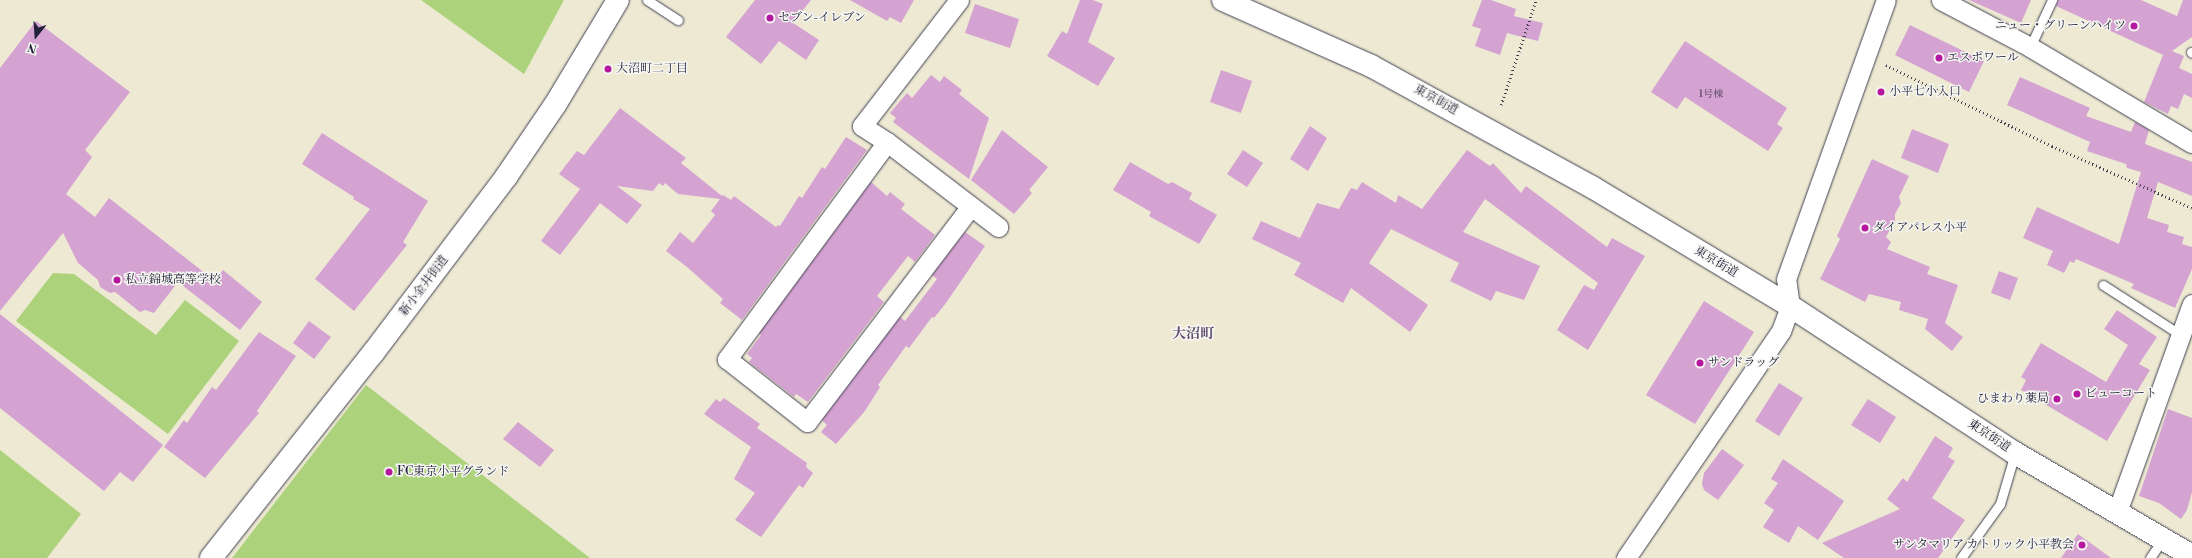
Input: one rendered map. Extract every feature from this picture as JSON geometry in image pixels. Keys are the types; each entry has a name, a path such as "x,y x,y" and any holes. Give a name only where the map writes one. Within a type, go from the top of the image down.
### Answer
{"main road":[{"name":"新小金井街道","path":"211,558 378,346 506,177 555,105 618,0"},
{"name":"東京街道","path":"1223,0 1307,36 1414,88 1592,187 1790,306 2015,453 2117,512 2177,550"}],"street":[{"path":"959,0 862,126 887,142 998,227"},
{"path":"1626,558 1777,338 1790,306 1786,279 1886,0"},
{"path":"1941,0 2030,47 2192,143"},
{"path":"887,142 727,359 801,418 807,422 970,207"},
{"path":"2117,512 2192,304"}],"lane":[{"path":"648,0 678,20"},
{"path":"2030,47 2052,0"},
{"path":"2104,285 2181,335"},
{"path":"1961,558 2000,504 2015,453"},
{"path":"2150,558 2177,550"}],"path":[{"path":"1501,104 1536,0"},
{"path":"1883,64 2052,146 2192,208"}],"green space":[{"path":"421,0 564,0 524,74"},
{"path":"53,273 74,274 156,335 185,300 239,341 168,434 16,321"},
{"name":"FC東京小平グランド","path":"366,385 590,558 232,558"},
{"path":"0,450 81,514 47,558 0,558"}],"building":[{"path":"755,0 811,0 793,23 819,40 806,60 779,41 761,64 726,37"},
{"path":"850,0 914,0 901,23 890,17 887,21"},
{"path":"1080,0 1093,0 1103,4 1088,42 1115,58 1098,86 1047,56 1062,31 1067,34"},
{"path":"1482,0 1491,0 1516,9 1514,16 1543,23 1538,41 1507,33 1500,55 1475,46 1481,29 1472,26"},
{"path":"1969,0 2031,0 2021,23"},
{"path":"2058,0 2141,0 2177,16 2183,0 2192,0 2192,37 2172,51 2184,56 2179,68 2192,74 2192,98 2184,94 2178,109 2171,106 2168,114 2144,102 2163,55 2056,6"},
{"path":"975,4 1019,19 1010,48 965,33"},
{"path":"36,21 130,92 85,150 92,157 66,194 95,217 109,198 215,281 223,270 262,302 240,330 178,282 154,313 145,310 140,312 115,292 110,293 100,287 98,280 78,263 63,233 0,311 0,68"},
{"name":"エスポワール","path":"1910,25 1984,61 1969,92 1895,55"},
{"path":"1685,41 1787,108 1777,124 1783,128 1768,151 1685,97 1677,109 1651,92"},
{"path":"1221,70 1252,81 1241,113 1210,102"},
{"path":"931,75 940,82 944,76 962,90 959,94 989,118 969,179 893,122 896,118 890,113 907,93 912,98"},
{"path":"2020,77 2090,108 2086,116 2131,132 2135,122 2149,130 2145,144 2192,162 2192,196 2158,182 2147,218 2169,225 2167,232 2184,237 2182,244 2192,247 2192,269 2175,308 2131,288 2134,284 2076,259 2074,263 2070,261 2064,273 2047,265 2053,251 2023,238 2037,207 2119,244 2141,172 2127,168 2126,164 2087,151 2090,142 2007,105"},
{"path":"620,108 686,158 681,163 722,196 723,195 731,200 734,196 776,227 778,225 780,226 799,196 802,198 822,167 825,169 846,137 867,150 742,320 720,303 723,299 687,267 666,251 680,232 693,243 715,215 711,211 720,199 678,194 665,183 663,186 659,183 653,191 617,186 642,205 627,224 600,203 560,255 541,241 580,189 559,174 577,151 584,155"},
{"path":"1310,126 1327,138 1308,171 1290,159"},
{"path":"1912,129 1949,144 1938,173 1901,158"},
{"path":"1002,130 1048,167 1029,190 1032,193 1014,214 971,180"},
{"path":"322,133 428,201 403,242 407,245 354,311 315,279 370,209 302,164"},
{"path":"1243,150 1263,163 1247,187 1227,174"},
{"path":"1467,150 1490,166 1493,163 1521,193 1526,186 1607,247 1612,238 1645,256 1588,350 1557,330 1584,285 1594,290 1598,283 1485,199 1463,232 1540,266 1524,300 1496,291 1491,301 1450,281 1459,263 1391,229 1369,263 1428,305 1410,332 1351,288 1343,303 1294,275 1301,263 1252,239 1261,221 1300,238 1317,203 1339,209 1351,188 1357,190 1362,182 1396,203 1398,195 1422,209"},
{"path":"1872,159 1909,176 1899,197 1901,203 1895,214 1895,220 1886,237 1891,242 1887,249 1930,267 1927,274 1958,285 1945,323 1963,337 1952,351 1925,329 1928,319 1899,310 1901,302 1869,294 1865,302 1820,279 1840,239 1837,236"},
{"path":"1130,162 1168,184 1172,182 1192,193 1189,199 1217,215 1199,244 1149,216 1151,212 1113,190"},
{"path":"871,182 887,196 890,192 905,204 901,209 935,235 915,262 908,256 877,296 884,302 808,402 796,394 794,397 749,362 752,358 747,354 761,335 759,333"},
{"path":"965,232 985,246 946,303 934,318 932,317 909,348 906,346 878,385 880,387 865,411 836,444 821,432 827,425 822,420 900,317 905,321 937,279 932,275"},
{"path":"1999,271 2018,278 2010,300 1991,293"},
{"path":"1704,301 1754,332 1695,424 1646,395"},
{"name":"ビューコート","path":"2117,310 2157,337 2139,364 2150,370 2107,441 2021,390 2026,380 2021,377 2041,343 2106,382 2128,345 2104,329"},
{"path":"0,314 163,445 133,482 120,472 104,491 0,408"},
{"path":"309,321 331,337 314,359 293,343"},
{"path":"259,332 296,356 257,411 259,413 205,478 164,447 184,420 187,423 212,387 216,390"},
{"path":"1779,383 1803,398 1779,436 1755,421"},
{"path":"724,398 760,424 757,428 807,463 806,467 813,473 803,488 799,485 761,537 735,520 755,493 734,479 751,447 704,414 716,399 720,402"},
{"path":"1868,399 1896,417 1880,443 1851,425"},
{"path":"2168,409 2192,418 2192,492 2187,510 2181,519 2159,503 2139,496"},
{"path":"518,422 554,450 540,467 503,439"},
{"path":"1935,436 1953,448 1948,457 1955,461 1932,498 1965,520 1938,558 1844,558 1822,543 1900,509 1887,499 1903,478 1907,482"},
{"path":"1722,449 1744,465 1718,500 1704,490 1702,484 1704,473"},
{"path":"1783,459 1844,501 1818,540 1798,526 1789,543 1763,527 1774,510 1764,503 1778,483 1771,479"},
{"name":"サンタマリア カトリック小平教会","path":"2078,534 2111,558 2061,558"}],"place":[{"name":"セブン-イレブン","path":"770,18"},
{"name":"ニュー・グリーンハイツ","path":"2134,26"},
{"name":"エスポワール","path":"1939,58"},
{"name":"大沼町二丁目","path":"608,69"},
{"name":"小平七小入口","path":"1881,92"},
{"name":"ダイアパレス小平","path":"1865,228"},
{"name":"私立錦城高等学校","path":"117,280"},
{"name":"サンドラッグ","path":"1700,363"},
{"name":"ビューコート","path":"2077,394"},
{"name":"ひまわり薬局","path":"2057,399"},
{"name":"FC東京小平グランド","path":"389,472"},
{"name":"サンタマリア カトリック小平教会","path":"2082,545"}],"district":[{"name":"大沼町","path":"1193,334"}]}
